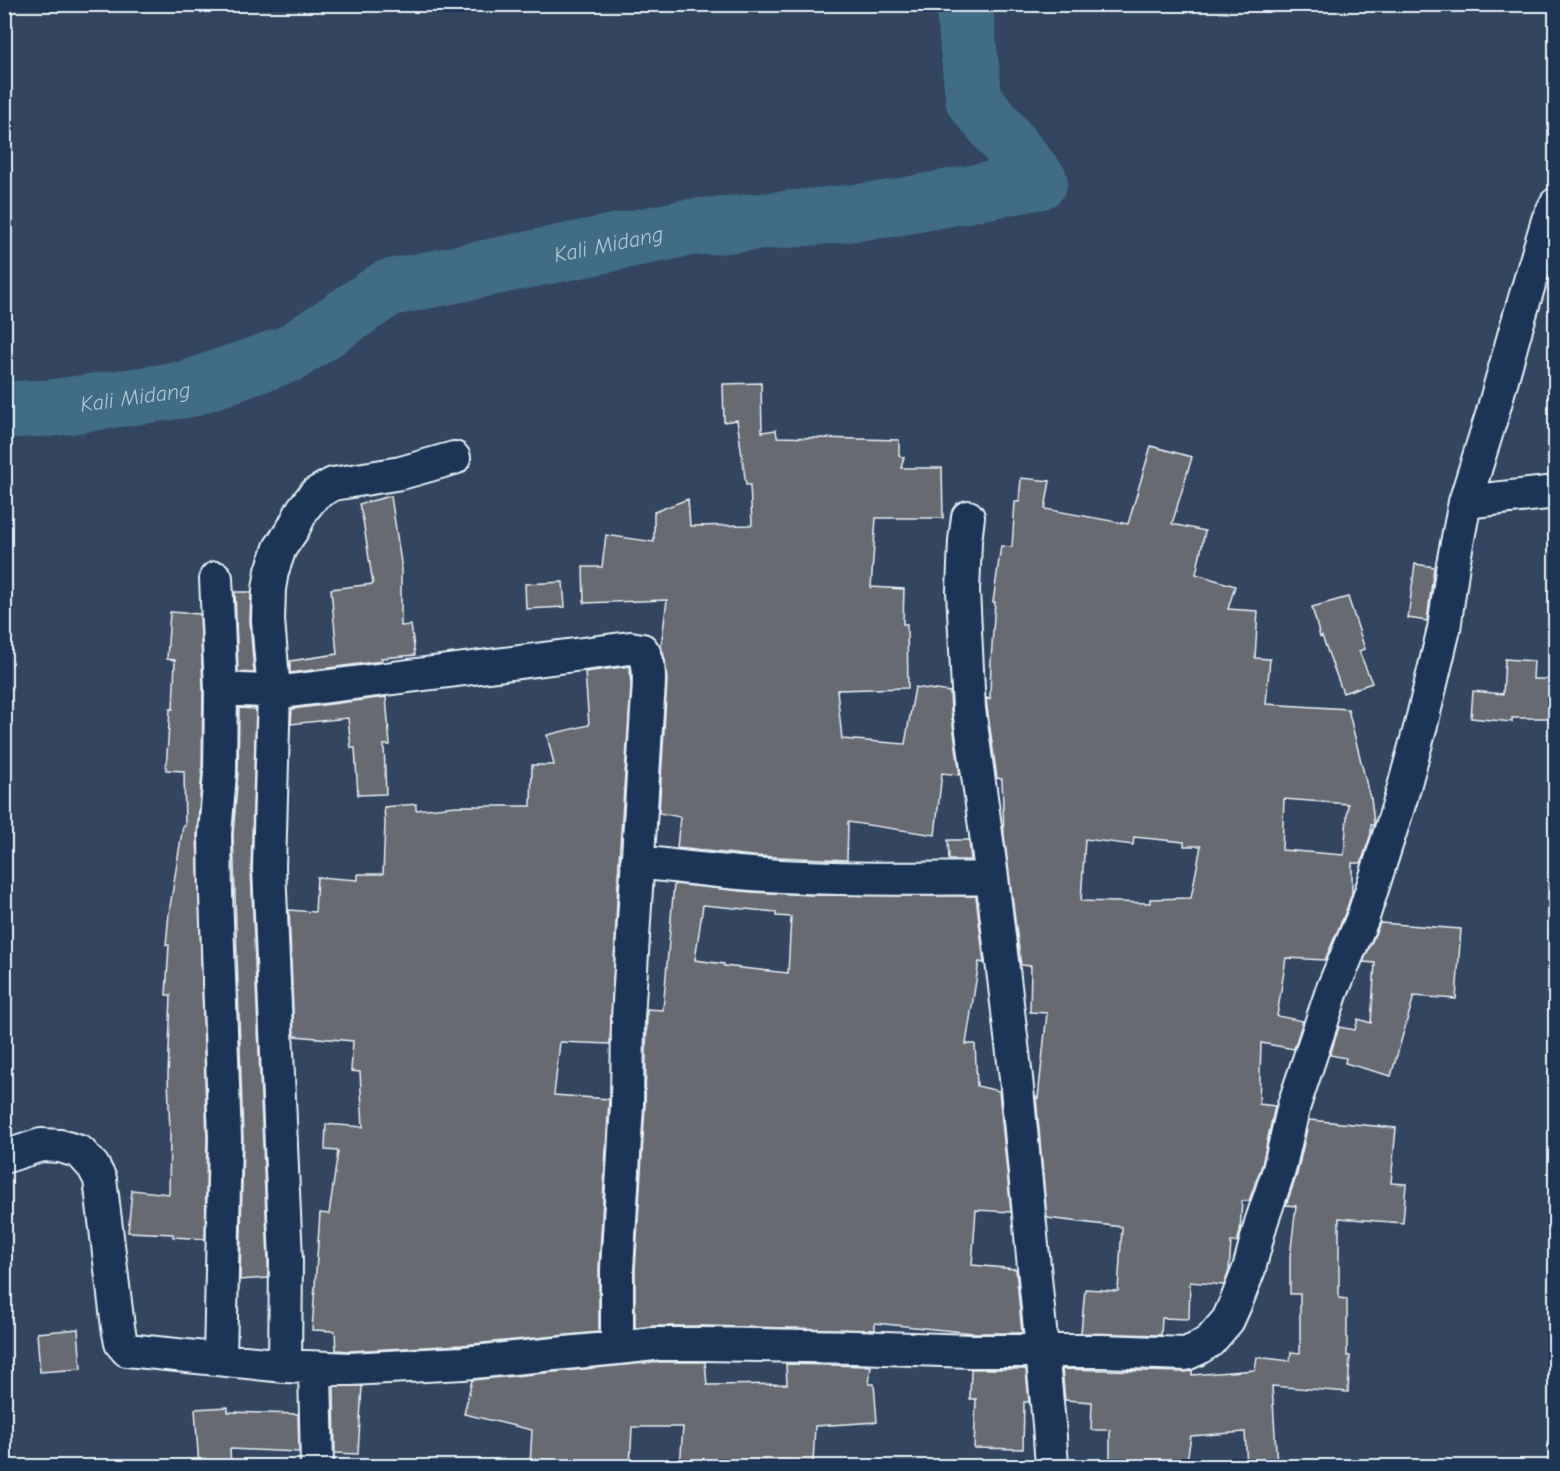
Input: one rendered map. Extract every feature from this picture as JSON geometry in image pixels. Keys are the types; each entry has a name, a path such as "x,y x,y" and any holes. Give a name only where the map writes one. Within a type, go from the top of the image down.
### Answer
{"street":[{"path":"4,1157 41,1145 60,1146 80,1152 93,1166 100,1179 121,1343 125,1348 133,1351 300,1367 350,1369 463,1363 654,1344 1186,1354 1210,1341 1228,1320 1249,1269 1261,1223 1279,1170 1294,1105 1332,991 1363,917 1401,798 1444,629 1465,502 1548,220 1556,204"},
{"path":"317,1467 300,1367 286,1260 268,868 274,692 268,620 268,589 280,548 303,509 315,494 333,484 401,473 453,458"},
{"path":"1465,502 1556,492"},
{"path":"968,517 963,591 969,709 1016,1078 1052,1467"},
{"path":"216,578 220,773 215,834 225,1139 219,1358"},
{"path":"220,689 274,692 630,648 642,650 646,655 648,700 628,1018 627,1105 617,1269 617,1348"},
{"path":"637,862 796,877 992,878"}],"building":[{"path":"761,383 762,432 776,430 777,437 899,440 899,456 904,457 901,468 942,468 943,518 876,518 871,587 904,589 903,624 907,624 908,688 837,690 842,739 905,744 915,687 950,692 960,775 942,773 935,835 848,822 847,860 753,856 677,848 680,817 659,813 667,680 661,646 667,600 584,603 583,567 602,567 606,535 654,542 654,512 688,499 690,526 752,525 750,485 746,485 737,420 724,422 723,384"},
{"path":"1151,446 1192,457 1172,524 1205,531 1196,574 1235,586 1228,609 1258,611 1255,658 1270,659 1266,704 1348,709 1371,798 1374,823 1371,825 1371,834 1361,863 1352,863 1352,893 1325,960 1286,958 1277,1016 1303,1021 1294,1049 1261,1043 1259,1104 1275,1106 1262,1165 1249,1201 1242,1201 1240,1232 1237,1242 1231,1242 1229,1271 1224,1285 1190,1282 1189,1319 1162,1318 1161,1335 1081,1333 1085,1289 1118,1291 1122,1227 1047,1218 1036,1097 1038,1098 1047,1013 1030,1012 1031,966 1021,965 1004,835 1002,779 997,778 986,698 990,699 995,602 993,602 1001,546 1012,547 1015,502 1019,502 1021,478 1050,481 1045,509 1128,524","holes":["1284,799 1348,804 1344,855 1282,850","1134,837 1184,842 1184,846 1201,846 1191,898 1150,899 1150,903 1081,901 1085,839 1133,845"]},
{"path":"391,496 401,563 401,626 411,625 415,655 381,658 382,661 290,673 290,661 337,654 331,589 373,584 359,504"},
{"path":"1415,564 1434,567 1427,621 1408,618"},
{"path":"563,582 565,607 526,609 525,584"},
{"path":"235,592 251,592 250,621 254,673 238,672"},
{"path":"1348,597 1365,649 1359,651 1372,683 1343,693 1322,636 1320,637 1312,607"},
{"path":"170,612 200,614 203,689 202,772 197,834 207,1139 205,1239 173,1237 173,1234 128,1232 132,1190 169,1194 168,1077 171,995 166,995 169,945 166,945 169,913 183,826 185,826 184,771 166,770 170,709 173,709 175,660 167,659"},
{"path":"1505,659 1534,661 1533,679 1556,679 1556,718 1512,718 1512,722 1471,718 1473,691 1503,694"},
{"path":"630,666 631,687 610,1044 560,1042 554,1095 609,1099 599,1268 599,1332 462,1345 336,1350 335,1331 312,1330 320,1213 329,1214 338,1151 325,1150 326,1124 363,1127 360,1072 351,1071 353,1041 294,1036 289,910 315,912 317,877 358,880 358,874 383,874 384,807 416,804 416,810 457,806 531,806 532,765 554,765 547,735 589,725 585,672"},
{"path":"386,697 390,745 384,745 386,794 358,795 355,748 351,748 348,718 291,724 292,709"},
{"path":"239,708 256,709 251,869 268,1260 268,1278 240,1280 243,1138 233,835 238,773"},
{"path":"948,840 969,840 971,860 949,860"},
{"path":"674,884 751,892 811,895 976,896 984,963 979,962 966,1044 975,1044 977,1086 999,1091 1011,1212 976,1210 972,1265 1016,1269 1022,1333 973,1333 875,1323 875,1330 704,1326 635,1328 635,1270 645,1106 647,1009 663,1010","holes":["703,905 776,912 776,916 791,917 788,973 724,966 724,964 695,960"]},
{"path":"1380,923 1461,929 1456,999 1414,996 1391,1076 1345,1063 1346,1058 1330,1055 1339,1027 1355,1030 1358,1019 1371,1023 1375,963 1363,962"},
{"path":"1309,1120 1396,1128 1391,1183 1406,1184 1403,1223 1339,1218 1339,1298 1347,1299 1347,1356 1350,1356 1348,1392 1272,1386 1277,1465 1247,1467 1245,1432 1191,1436 1186,1467 1158,1461 1110,1463 1110,1430 1091,1430 1092,1402 1065,1400 1062,1369 1192,1371 1192,1375 1255,1370 1257,1357 1290,1361 1291,1352 1300,1353 1300,1294 1290,1294 1290,1257 1296,1206 1286,1205 1297,1174"},
{"path":"78,1329 81,1369 40,1372 37,1333"},
{"path":"655,1362 705,1362 707,1385 787,1384 786,1364 871,1366 869,1384 874,1384 877,1422 815,1426 813,1463 737,1461 736,1467 680,1467 683,1427 632,1427 630,1467 567,1467 530,1465 532,1430 464,1414 472,1380"},
{"path":"971,1369 1026,1369 1029,1402 1024,1402 1023,1449 974,1448 976,1399 970,1399"},
{"path":"334,1386 362,1386 358,1454 335,1453"},
{"path":"228,1407 228,1412 298,1414 299,1452 230,1449 231,1465 199,1467 195,1409"}],"waterway":[{"name":"Kali Midang","path":"4,410 51,408 188,389 291,353 388,288 686,228 888,209 1039,181 974,100 964,4"}]}
